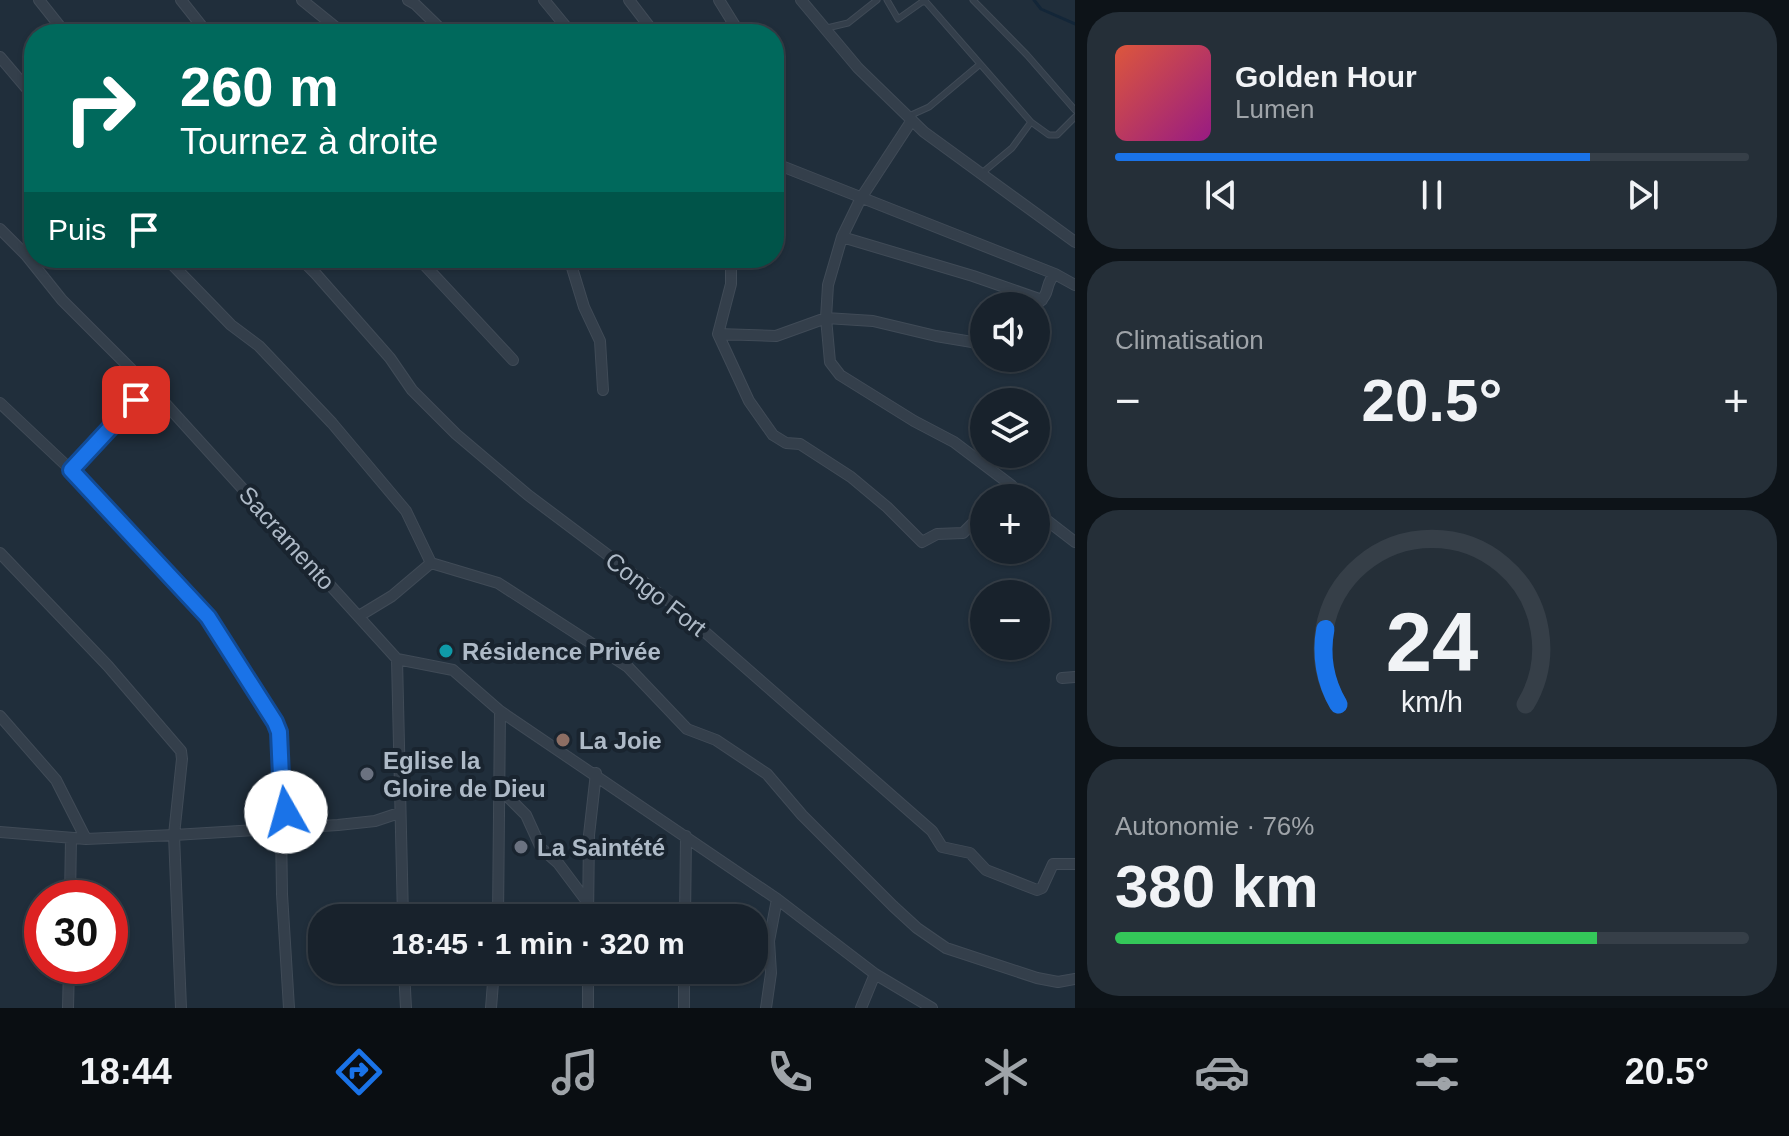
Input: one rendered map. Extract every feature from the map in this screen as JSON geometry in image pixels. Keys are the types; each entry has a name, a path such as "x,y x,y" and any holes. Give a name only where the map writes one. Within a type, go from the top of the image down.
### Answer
{"street":[{"path":"39,0 58,24"},
{"path":"181,0 200,24"},
{"path":"302,0 332,24"},
{"path":"408,0 436,24"},
{"path":"544,0 564,24"},
{"path":"629,0 647,24"},
{"path":"719,0 734,24"},
{"path":"801,0 858,68 911,118 1075,242"},
{"path":"0,57 24,85"},
{"path":"911,118 861,198 842,237 828,285 826,318 830,362 840,375 954,442 1010,484"},
{"path":"784,167 1055,274 1075,285"},
{"name":"Sacramento","path":"0,229 24,253"},
{"path":"842,237 973,276 1012,292"},
{"name":"Sacramento","path":"36,268 62,300 163,401 397,659"},
{"path":"176,268 231,325 259,346 332,423 406,511 431,563 498,583 628,667 687,729 716,740 767,774 802,815 893,906 936,942 1014,972 1058,982 1075,979"},
{"name":"Congo Fort","path":"310,268 390,358 412,390 456,434 528,495 673,604 932,831 942,847 970,853 986,870 1040,889 1053,864 1075,864"},
{"path":"427,268 513,360"},
{"path":"572,268 584,307 600,341 603,390"},
{"path":"731,268 731,284 718,334 749,401 771,433 786,443 800,444 851,477 887,507 919,541 937,534 963,533 970,526"},
{"path":"1048,292 1055,274"},
{"path":"718,334 776,336 826,318 873,321 970,342"},
{"path":"0,403 71,470 198,606 225,643 278,726 282,799 287,815 303,828"},
{"path":"1050,523 1075,542"},
{"path":"0,553 108,666 181,751 174,835 181,1008"},
{"path":"359,616 392,596 431,563"},
{"path":"402,904 397,659 450,668 500,711 596,773 777,899 875,974 932,1008"},
{"path":"1062,678 1075,677"},
{"path":"498,904 500,711"},
{"path":"0,716 56,780 86,839"},
{"path":"588,903 589,835 596,773"},
{"path":"500,789 526,815 541,848 558,863 588,903"},
{"path":"0,832 86,839 174,835 375,821 399,813"},
{"path":"281,828 289,1008"},
{"path":"685,904 686,836"},
{"path":"70,880 71,838"},
{"path":"766,1008 771,970 769,938 777,899"},
{"path":"861,1008 875,974"},
{"path":"68,1008 69,984"},
{"path":"405,984 406,1008"},
{"path":"491,1008 493,984"},
{"path":"588,984 588,1008"},
{"path":"684,984 684,1008"}],"lane":[{"path":"825,29 848,23 877,0"},
{"path":"887,0 898,19 926,2 1031,122 1049,135 1057,135 1075,117"},
{"path":"973,0 1075,110"},
{"path":"911,118 979,65"},
{"path":"982,173 1012,148 1031,122"},
{"path":"71,470 136,400"}],"waterway":[{"path":"1034,0 1041,9 1075,24"}],"place":[{"name":"Résidence Privée","path":"446,651"},
{"name":"La Joie","path":"563,740"},
{"name":"Eglise la Gloire de Dieu","path":"367,774"},
{"name":"La Saintété","path":"521,847"}],"route":[{"path":"136,400 71,470 208,617 278,726 282,799 286,812"}]}
